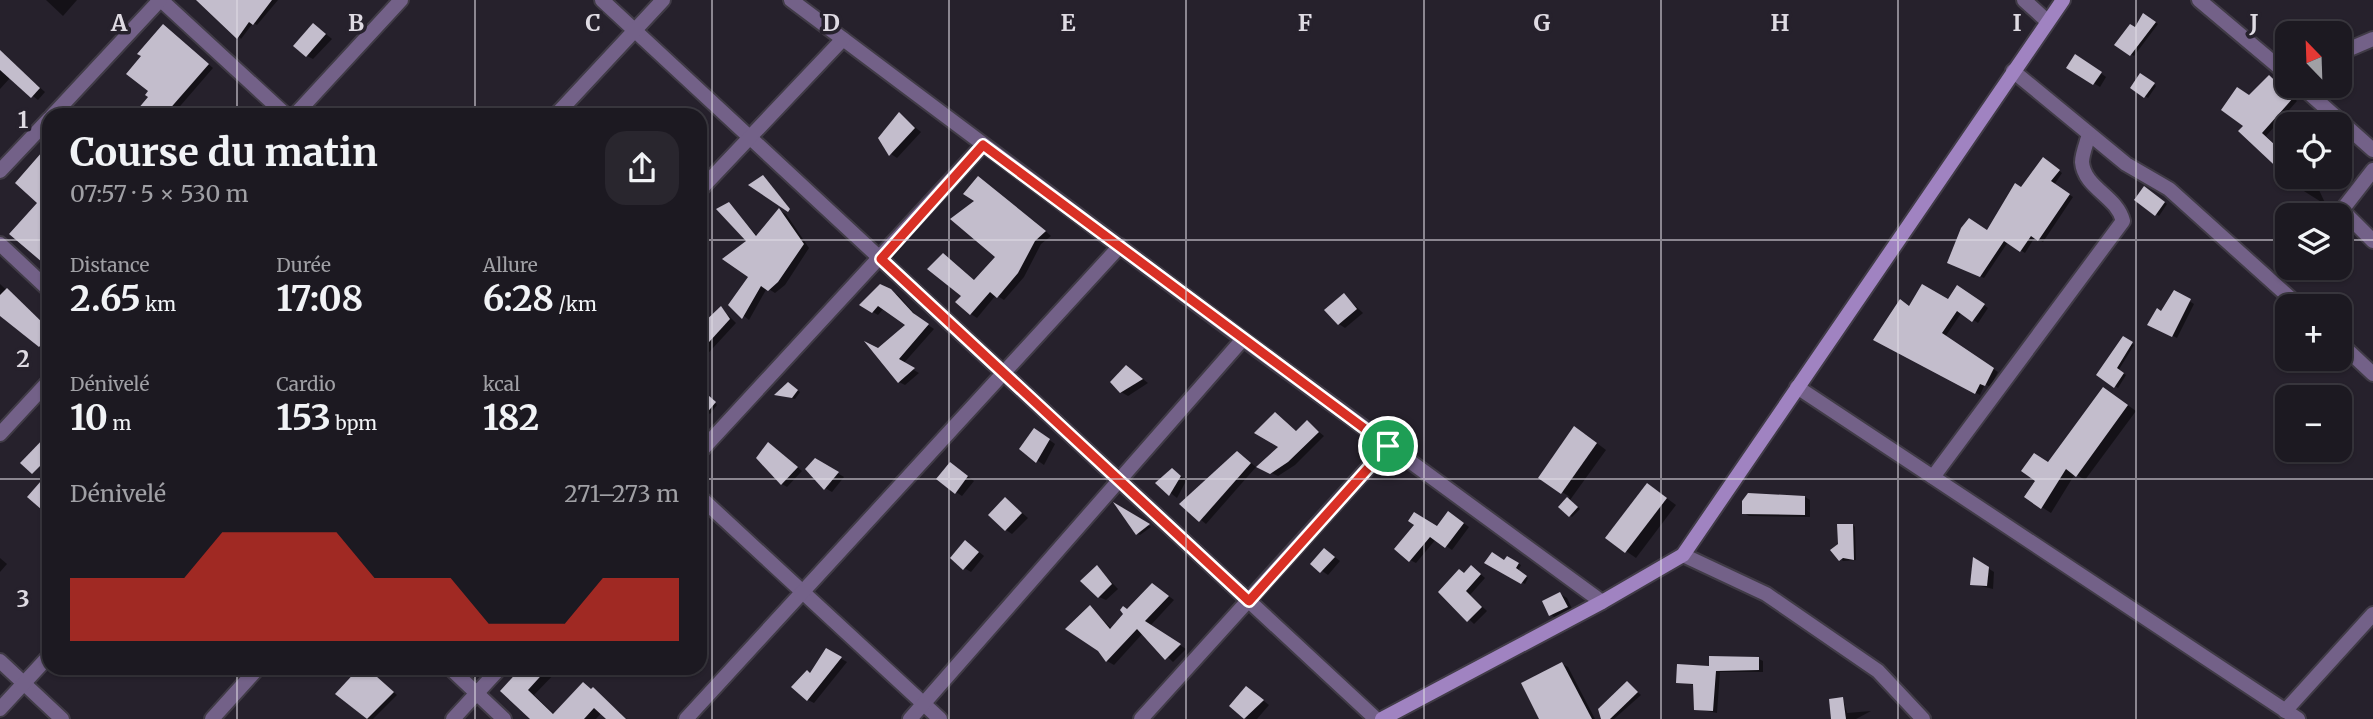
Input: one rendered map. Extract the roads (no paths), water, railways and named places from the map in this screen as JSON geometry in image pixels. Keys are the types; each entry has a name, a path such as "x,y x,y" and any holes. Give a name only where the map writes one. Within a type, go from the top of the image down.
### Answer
{"street":[{"path":"59,108 161,0 277,108"},
{"path":"301,108 401,0"},
{"path":"603,0 1376,719"},
{"path":"562,108 663,0"},
{"path":"790,0 1243,339 1602,602"},
{"path":"2024,0 2047,21"},
{"path":"1382,719 1602,602 1682,555 2063,0"},
{"path":"2199,0 2275,64"},
{"path":"707,183 844,39"},
{"path":"2352,48 2373,39"},
{"path":"2013,71 2126,164 2169,189 2286,294"},
{"path":"2314,98 2373,150"},
{"path":"0,171 42,127"},
{"path":"1933,477 2123,221 2120,207 2091,183 2082,162 2089,134"},
{"path":"707,445 881,259 983,145"},
{"path":"2373,170 2342,210 2373,241"},
{"path":"0,244 42,283"},
{"path":"686,719 1120,246"},
{"path":"910,719 1243,339"},
{"path":"2352,354 2373,374"},
{"path":"1797,387 2298,719"},
{"path":"0,434 42,389"},
{"path":"1141,719 1388,446"},
{"path":"707,504 940,719"},
{"path":"1682,555 1766,594 1878,671 1923,719"},
{"path":"2285,710 2373,614"},
{"path":"0,661 62,719"},
{"path":"0,709 42,664"},
{"path":"212,719 252,675"},
{"path":"458,675 504,719"},
{"path":"453,719 493,675"}]}
